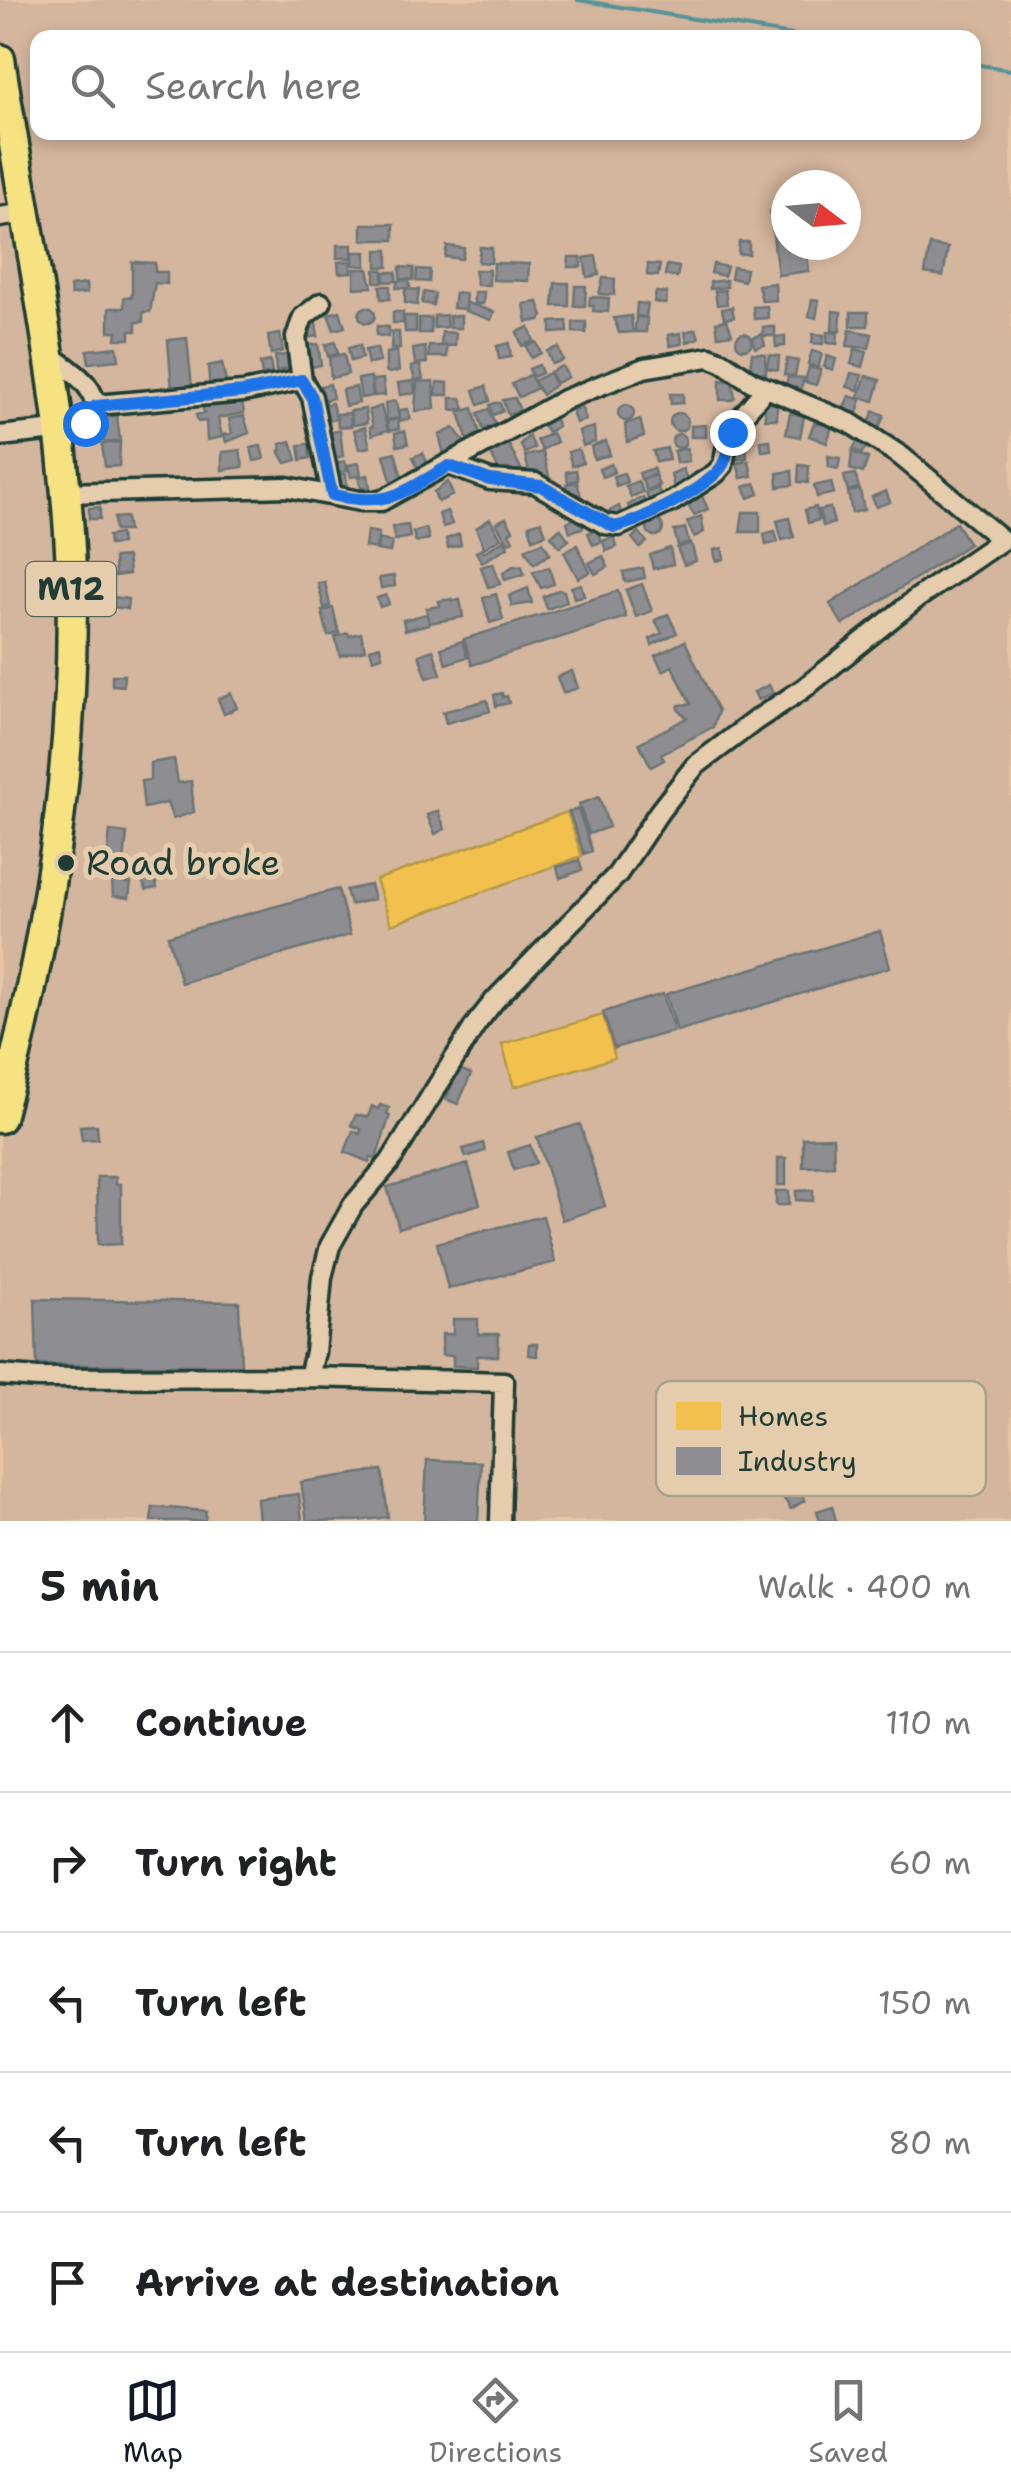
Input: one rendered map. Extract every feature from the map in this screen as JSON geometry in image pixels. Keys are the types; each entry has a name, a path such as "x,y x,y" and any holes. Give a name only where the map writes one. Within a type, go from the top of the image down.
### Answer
{"highway":[{"name":"M12","path":"0,58 13,215 50,354 66,494 70,612 57,830 35,975 0,1118"}],"street":[{"path":"321,303 303,317 296,337 302,380 312,397 332,495"},
{"path":"0,436 58,430 85,423 94,415 92,392 50,354"},
{"path":"66,494 268,487 381,501 566,399 644,368 708,358 766,388 850,423 901,456 1002,540 916,598 804,689 695,766 617,875 495,1000 390,1162 352,1205 336,1235 322,1277 309,1377"},
{"path":"96,406 243,392 302,380"},
{"path":"449,466 490,480 534,484 604,524 619,526 673,502 716,474 723,465 738,421 766,388"},
{"path":"0,1375 504,1382 500,1521"}],"shaded area":[{"path":"0,0 1011,0 1011,1521 0,1521"}],"building: Homes":[{"path":"567,812 582,856 391,925 376,880"},
{"path":"603,1015 615,1058 514,1087 502,1044"}],"building: Industry":[{"path":"362,224 394,224 394,240 362,240"},
{"path":"739,242 749,242 749,254 738,254"},
{"path":"337,245 352,245 352,258 337,258"},
{"path":"930,245 948,248 943,276 925,273"},
{"path":"447,246 464,248 462,259 445,257"},
{"path":"480,247 492,248 491,263 478,262"},
{"path":"377,250 388,250 388,267 377,267"},
{"path":"353,252 366,252 366,266 353,265"},
{"path":"596,256 599,275 587,277 584,258"},
{"path":"569,257 581,257 581,267 568,267"},
{"path":"776,260 808,260 809,271 778,275"},
{"path":"350,261 351,272 339,273 338,262"},
{"path":"132,262 155,263 155,272 167,272 167,284 155,283 150,312 143,312 143,322 136,322 130,339 116,339 117,331 109,331 109,308 124,308 124,297 132,297"},
{"path":"494,263 529,264 528,281 493,280"},
{"path":"648,264 660,265 658,276 647,275"},
{"path":"713,264 727,267 724,276 711,273"},
{"path":"667,265 679,267 677,277 665,275"},
{"path":"400,267 414,268 413,280 400,279"},
{"path":"733,267 746,269 744,281 731,278"},
{"path":"354,269 368,269 372,287 354,288"},
{"path":"417,269 430,270 429,282 416,281"},
{"path":"375,270 383,270 383,282 375,282"},
{"path":"474,270 489,270 489,285 477,285"},
{"path":"384,272 396,272 396,281 384,282"},
{"path":"603,278 615,279 614,295 599,294"},
{"path":"409,280 410,288 396,288 398,281"},
{"path":"726,280 727,287 710,289 710,282"},
{"path":"555,283 569,283 569,306 553,306"},
{"path":"775,283 776,300 762,301 758,285"},
{"path":"86,284 87,293 71,295 70,286"},
{"path":"380,286 390,286 390,299 381,299"},
{"path":"575,286 586,286 585,306 574,306"},
{"path":"405,289 419,290 417,305 405,303"},
{"path":"725,290 727,304 717,305 715,291"},
{"path":"424,292 435,294 433,305 422,303"},
{"path":"474,292 484,292 483,304 474,304"},
{"path":"656,292 667,293 666,304 654,302"},
{"path":"455,293 466,294 465,309 453,308"},
{"path":"590,297 609,298 608,312 593,311"},
{"path":"812,299 819,300 816,318 809,316"},
{"path":"538,302 543,316 527,322 524,304"},
{"path":"467,303 494,312 491,320 465,311"},
{"path":"637,303 648,304 646,317 636,316"},
{"path":"767,306 768,318 754,319 753,307"},
{"path":"367,307 375,315 367,323 359,315"},
{"path":"732,307 734,317 724,319 722,309"},
{"path":"340,311 345,327 334,330 328,314"},
{"path":"833,311 841,312 840,331 832,331"},
{"path":"393,312 403,312 403,323 393,323"},
{"path":"851,312 868,312 868,326 851,326"},
{"path":"446,315 447,327 434,328 434,316"},
{"path":"404,316 416,316 416,332 405,332"},
{"path":"449,316 461,316 461,328 450,328"},
{"path":"631,316 633,332 619,333 614,318"},
{"path":"636,317 647,318 646,332 635,332"},
{"path":"419,318 431,318 431,333 419,333"},
{"path":"727,320 732,334 718,336 716,322"},
{"path":"567,321 568,332 551,333 551,322"},
{"path":"573,322 586,322 586,333 573,332"},
{"path":"316,323 318,336 306,338 304,325"},
{"path":"377,326 389,327 388,337 376,335"},
{"path":"529,327 534,341 522,346 517,332"},
{"path":"763,327 775,327 775,336 763,336"},
{"path":"696,329 699,338 687,342 685,332"},
{"path":"850,330 872,334 869,348 847,346"},
{"path":"392,332 399,332 400,349 391,349"},
{"path":"442,332 456,333 455,346 441,345"},
{"path":"827,332 838,333 837,344 827,343"},
{"path":"681,333 682,344 670,346 668,335"},
{"path":"744,333 752,341 744,349 736,341"},
{"path":"280,334 283,351 271,354 268,336"},
{"path":"762,334 765,345 755,348 752,338"},
{"path":"813,334 824,335 823,344 812,343"},
{"path":"785,336 785,346 776,347 775,337"},
{"path":"187,338 192,388 172,390 168,340"},
{"path":"335,342 338,354 328,356 325,345"},
{"path":"536,342 541,353 531,358 526,346"},
{"path":"509,343 511,357 499,359 497,346"},
{"path":"318,344 321,365 311,367 307,345"},
{"path":"360,345 362,358 351,361 348,348"},
{"path":"429,346 447,346 447,357 429,357"},
{"path":"117,347 119,360 89,363 87,350"},
{"path":"425,347 427,363 415,364 413,349"},
{"path":"558,347 563,360 552,364 547,351"},
{"path":"377,348 380,362 368,364 365,350"},
{"path":"855,349 867,352 863,367 851,364"},
{"path":"397,351 399,371 389,373 386,353"},
{"path":"812,351 822,354 818,368 808,364"},
{"path":"752,353 765,354 766,373 750,372"},
{"path":"344,354 348,374 331,378 329,357"},
{"path":"287,355 288,369 276,371 275,356"},
{"path":"769,355 779,356 778,370 767,368"},
{"path":"827,356 836,359 833,370 824,367"},
{"path":"787,359 798,361 795,376 784,375"},
{"path":"270,361 272,373 262,375 260,363"},
{"path":"222,363 227,387 210,390 208,366"},
{"path":"420,365 423,379 415,380 411,367"},
{"path":"539,365 542,373 533,377 529,369"},
{"path":"562,366 568,377 556,383 550,372"},
{"path":"809,367 821,370 816,385 805,382"},
{"path":"549,373 555,385 542,395 534,381"},
{"path":"851,373 862,375 858,390 847,387"},
{"path":"530,375 537,388 519,397 512,384"},
{"path":"866,376 880,380 874,401 858,397"},
{"path":"371,377 373,396 361,398 358,379"},
{"path":"788,377 804,378 799,395 784,391"},
{"path":"383,379 385,395 374,396 372,380"},
{"path":"720,380 732,381 732,400 720,400"},
{"path":"414,381 415,393 400,395 398,383"},
{"path":"433,381 435,409 415,411 417,382"},
{"path":"437,382 448,383 448,395 436,395"},
{"path":"330,384 333,398 320,401 317,387"},
{"path":"486,386 490,401 479,405 474,390"},
{"path":"356,387 359,403 345,406 342,390"},
{"path":"670,394 683,394 683,403 671,404"},
{"path":"849,396 861,400 856,416 842,412"},
{"path":"241,397 244,413 218,418 222,437 207,440 206,421 198,422 196,415 204,413 202,404"},
{"path":"451,398 461,398 465,409 451,410"},
{"path":"515,398 520,411 508,415 503,400"},
{"path":"396,401 399,418 387,420 385,403"},
{"path":"765,402 777,402 777,419 765,419"},
{"path":"332,403 336,419 323,422 318,406"},
{"path":"500,403 503,411 493,415 490,405"},
{"path":"626,405 634,413 626,421 618,413"},
{"path":"381,406 388,430 372,435 369,410"},
{"path":"473,408 481,438 468,442 459,412"},
{"path":"582,408 586,420 576,423 572,411"},
{"path":"365,409 367,423 353,425 350,411"},
{"path":"408,409 410,419 400,421 398,410"},
{"path":"489,409 495,425 483,429 478,413"},
{"path":"874,411 884,415 879,428 869,423"},
{"path":"350,413 351,426 338,427 337,414"},
{"path":"679,413 688,422 679,431 670,422"},
{"path":"790,413 804,416 800,437 786,434"},
{"path":"552,414 558,426 548,432 540,421"},
{"path":"117,416 120,441 104,443 101,418"},
{"path":"244,416 249,433 226,442 224,435 232,433 229,419"},
{"path":"398,419 399,429 389,431 387,421"},
{"path":"640,419 644,436 627,442 625,424"},
{"path":"814,423 832,426 827,443 809,436"},
{"path":"706,425 706,437 691,437 691,426"},
{"path":"365,427 370,447 359,449 354,430"},
{"path":"594,427 595,442 583,446 579,431"},
{"path":"454,428 465,443 444,454 439,435"},
{"path":"340,430 343,456 331,459 322,435"},
{"path":"405,431 408,444 397,446 395,433"},
{"path":"552,433 557,442 542,450 537,440"},
{"path":"679,434 686,441 679,448 672,441"},
{"path":"529,436 535,448 525,453 520,444"},
{"path":"505,437 521,469 503,478 487,446"},
{"path":"770,440 771,450 762,451 761,441"},
{"path":"858,440 867,446 861,454 853,449"},
{"path":"291,441 297,460 286,463 279,451 280,444"},
{"path":"606,441 610,455 594,459 591,447"},
{"path":"120,442 119,466 105,467 102,444"},
{"path":"309,444 310,458 301,460 299,445"},
{"path":"746,444 747,458 734,460 732,446"},
{"path":"261,446 264,459 254,461 251,448"},
{"path":"667,448 669,460 656,462 653,451"},
{"path":"687,448 689,461 676,463 674,451"},
{"path":"578,449 583,463 572,466 568,452"},
{"path":"240,450 243,467 222,470 222,452"},
{"path":"395,452 403,481 392,484 384,455"},
{"path":"543,452 549,476 531,481 525,456"},
{"path":"852,452 868,458 863,473 850,469"},
{"path":"423,453 429,467 419,471 413,457"},
{"path":"828,456 840,458 838,469 829,467"},
{"path":"345,461 347,471 334,473 332,464"},
{"path":"749,461 752,476 741,478 737,463"},
{"path":"359,463 361,475 351,477 348,465"},
{"path":"611,464 614,472 602,477 599,469"},
{"path":"799,465 809,466 808,483 798,482"},
{"path":"653,468 655,474 641,479 639,473"},
{"path":"683,469 688,482 674,488 671,474"},
{"path":"576,470 578,480 568,482 566,472"},
{"path":"792,471 793,485 778,487 777,473"},
{"path":"624,473 627,482 616,486 613,476"},
{"path":"346,474 347,487 336,488 335,475"},
{"path":"855,474 859,488 848,491 844,476"},
{"path":"368,475 370,487 361,488 358,477"},
{"path":"655,475 659,485 646,490 642,480"},
{"path":"638,481 643,492 631,497 626,486"},
{"path":"448,482 453,495 438,502 434,492"},
{"path":"577,482 581,496 569,499 566,484"},
{"path":"831,482 834,493 817,497 814,486"},
{"path":"755,483 759,494 749,498 744,487"},
{"path":"658,488 664,504 652,509 646,493"},
{"path":"860,490 864,510 852,513 848,492"},
{"path":"886,491 890,502 876,507 872,497"},
{"path":"700,492 708,509 694,515 684,499"},
{"path":"643,497 648,511 632,517 628,505"},
{"path":"619,506 623,520 609,524 606,513"},
{"path":"100,507 100,519 89,519 89,508"},
{"path":"816,507 819,520 808,523 805,510"},
{"path":"830,508 834,523 823,526 819,510"},
{"path":"447,511 452,524 443,527 439,514"},
{"path":"743,512 760,512 760,532 740,532"},
{"path":"580,516 583,528 570,532 567,522"},
{"path":"701,516 704,532 694,537 687,522"},
{"path":"126,517 128,531 115,531 114,518"},
{"path":"506,518 513,530 509,533 513,540 508,543 496,523"},
{"path":"789,518 794,537 782,540 777,521"},
{"path":"490,519 501,538 484,548 476,528"},
{"path":"655,520 663,528 655,536 647,528"},
{"path":"541,521 546,534 533,539 529,525"},
{"path":"956,523 969,544 843,625 830,604"},
{"path":"408,525 410,537 395,540 392,527"},
{"path":"426,528 429,539 416,542 413,532"},
{"path":"560,528 569,540 560,547 551,536"},
{"path":"685,528 689,543 678,546 674,531"},
{"path":"597,529 602,542 593,545 588,533"},
{"path":"367,531 379,533 376,549 365,547"},
{"path":"775,531 778,542 766,545 764,534"},
{"path":"639,532 647,542 640,548 632,538"},
{"path":"120,534 121,544 109,545 108,536"},
{"path":"459,534 461,545 448,548 446,539"},
{"path":"614,537 617,547 606,551 603,541"},
{"path":"379,539 392,542 390,552 377,550"},
{"path":"504,540 508,547 482,562 476,552 484,552"},
{"path":"543,542 550,554 534,564 525,549"},
{"path":"691,543 696,561 684,565 677,548"},
{"path":"577,545 590,572 578,578 564,552"},
{"path":"670,548 673,564 653,569 650,555"},
{"path":"722,548 724,559 716,561 714,550"},
{"path":"603,556 608,567 595,574 589,563"},
{"path":"127,557 129,574 115,576 114,558"},
{"path":"493,563 500,584 488,587 481,567"},
{"path":"513,566 522,566 524,574 505,580 503,573"},
{"path":"549,567 554,584 541,588 533,572"},
{"path":"643,568 645,578 625,582 623,572"},
{"path":"394,576 395,586 381,588 379,578"},
{"path":"325,582 330,606 324,608 318,583"},
{"path":"581,584 584,596 574,598 571,587"},
{"path":"642,584 652,611 636,617 626,590"},
{"path":"528,588 532,603 512,606 509,596"},
{"path":"564,591 567,602 547,609 543,597"},
{"path":"618,591 626,617 472,665 464,639"},
{"path":"496,594 503,619 490,623 483,598"},
{"path":"386,595 389,604 380,607 377,598"},
{"path":"114,597 128,599 127,609 113,607"},
{"path":"460,600 463,617 429,623 426,608"},
{"path":"333,608 339,633 328,636 322,611"},
{"path":"427,614 429,624 405,630 403,620"},
{"path":"668,614 677,633 652,645 650,639 662,633 655,620"},
{"path":"361,633 365,650 340,656 335,637"},
{"path":"462,641 467,657 446,664 441,648"},
{"path":"685,641 718,711 713,727 661,754 664,760 651,767 639,743 687,718 679,705 691,704 672,666 663,671 655,656"},
{"path":"380,646 382,656 373,659 370,649"},
{"path":"433,650 441,674 427,678 419,655"},
{"path":"572,671 578,688 563,693 557,677"},
{"path":"112,675 124,675 123,686 112,685"},
{"path":"769,685 773,693 758,700 754,692"},
{"path":"231,693 237,708 224,714 218,699"},
{"path":"502,693 509,703 496,706 494,695"},
{"path":"487,700 490,711 446,723 443,712"},
{"path":"174,759 178,783 191,781 194,812 173,819 167,803 144,808 141,781 150,780 150,763"},
{"path":"599,797 609,827 589,834 579,804"},
{"path":"578,809 592,851 584,854 569,812"},
{"path":"438,811 445,829 435,834 427,815"},
{"path":"110,831 127,833 124,862 107,861"},
{"path":"579,860 582,870 560,878 557,867"},
{"path":"154,873 157,888 146,890 140,876"},
{"path":"112,881 131,883 129,898 113,896"},
{"path":"370,885 374,899 350,905 346,890"},
{"path":"338,889 350,935 181,983 168,936"},
{"path":"880,931 890,967 677,1031 666,994"},
{"path":"663,994 674,1031 614,1048 603,1012"},
{"path":"459,1069 471,1074 458,1104 446,1099"},
{"path":"380,1105 389,1108 390,1115 376,1159 371,1157 369,1162 345,1152 353,1131 360,1134 361,1129 351,1125 356,1115 368,1117 372,1106 378,1109"},
{"path":"580,1124 605,1206 562,1220 537,1137"},
{"path":"97,1125 98,1139 82,1140 80,1126"},
{"path":"833,1137 834,1166 803,1167 803,1138"},
{"path":"483,1143 485,1151 466,1157 463,1149"},
{"path":"530,1145 536,1163 514,1170 508,1152"},
{"path":"778,1158 786,1158 786,1185 778,1185"},
{"path":"468,1164 480,1204 399,1228 387,1187"},
{"path":"97,1177 116,1177 116,1184 121,1184 121,1244 98,1245"},
{"path":"813,1190 813,1201 796,1200 796,1191"},
{"path":"776,1191 789,1191 789,1205 776,1205"},
{"path":"543,1216 555,1262 448,1289 437,1243"},
{"path":"35,1299 239,1302 241,1365 37,1365"},
{"path":"453,1319 478,1319 478,1334 499,1334 498,1356 477,1356 477,1367 453,1366 453,1356 442,1355 442,1334 453,1334"},
{"path":"529,1344 537,1344 537,1356 528,1355"},
{"path":"427,1460 481,1462 478,1521 424,1521"},
{"path":"382,1470 388,1517 307,1521 301,1482"},
{"path":"299,1494 302,1521 259,1521 257,1499"},
{"path":"782,1496 803,1496 805,1500 791,1509"},
{"path":"832,1506 836,1521 820,1521 817,1511"},
{"path":"153,1507 206,1511 205,1521 151,1521"}],"waterway":[{"path":"578,0 762,30"},
{"path":"981,65 1011,70"}],"place":[{"name":"Road broke","path":"66,863"}],"route":[{"path":"85,423 94,415 96,406 243,392 302,380 312,397 332,495 381,501 449,466 490,480 541,486 614,527 673,502 716,474 723,465 732,432"}]}
